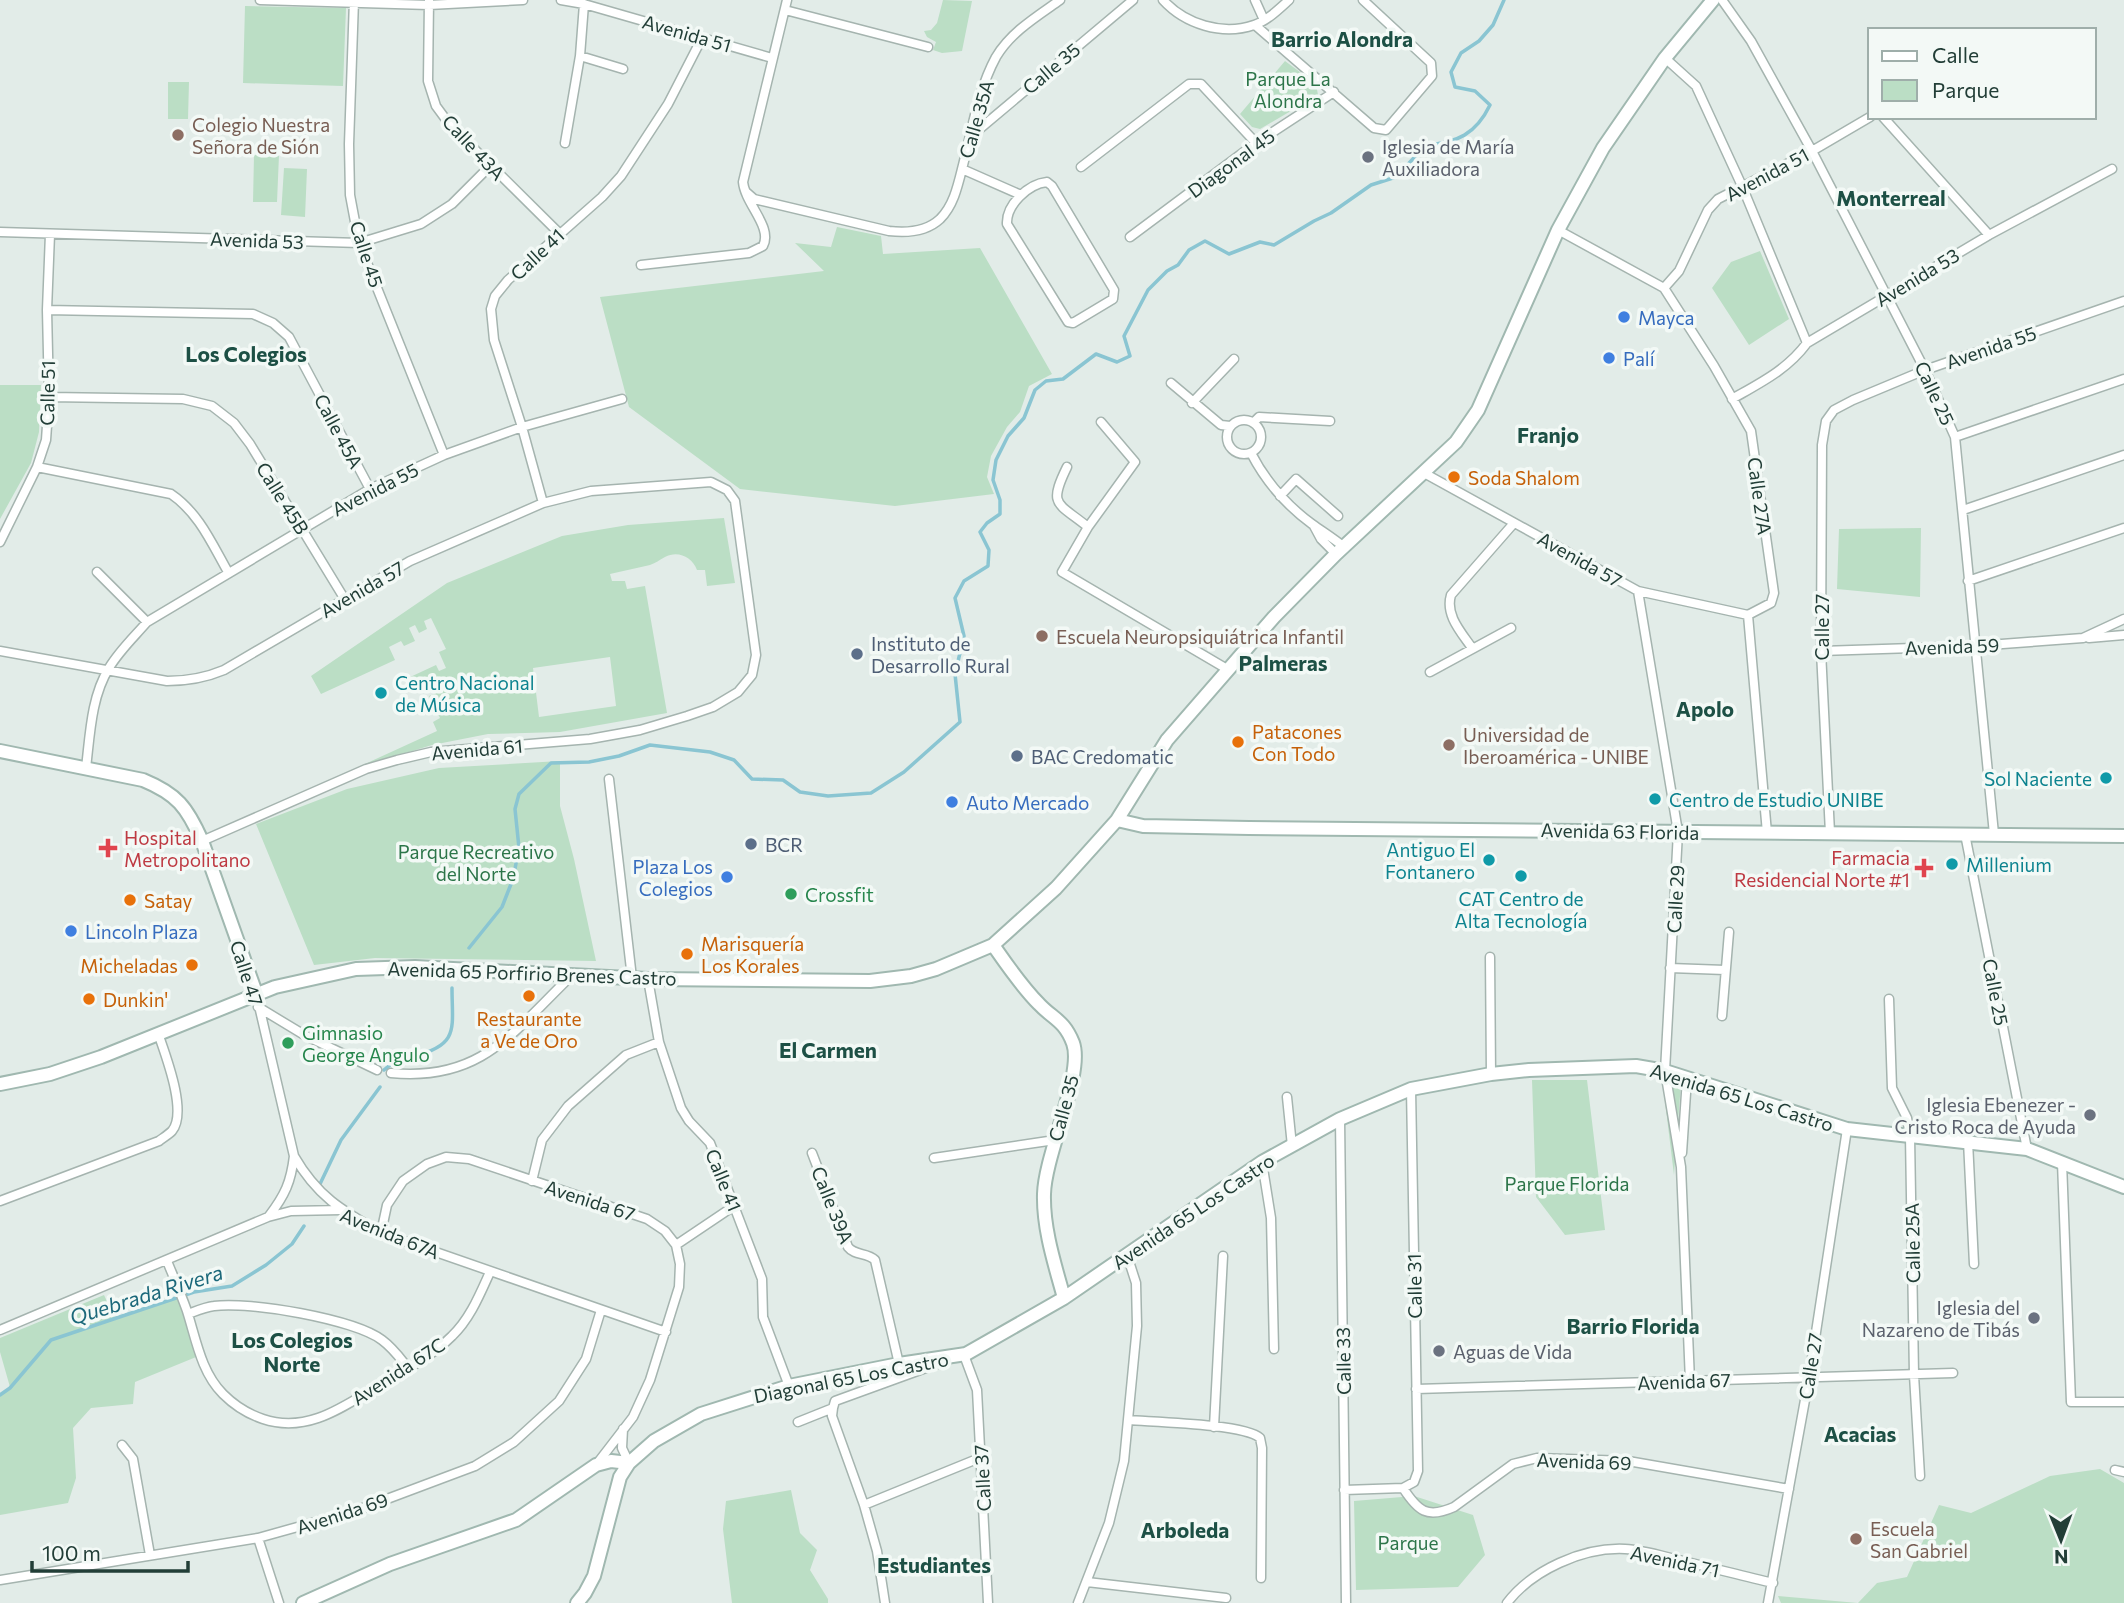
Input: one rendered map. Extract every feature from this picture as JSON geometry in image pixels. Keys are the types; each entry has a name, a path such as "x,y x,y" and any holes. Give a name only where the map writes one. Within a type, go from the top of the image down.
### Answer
{"main road":[{"name":"Avenida 65 Porfirio Brenes Castro","path":"0,1084 50,1074 101,1058 158,1033 356,969 415,967 648,979 879,980 911,976 936,969 993,945 1056,888 1116,820 1167,740 1227,669 1340,550 1456,442 1478,410 1558,230 1603,148 1665,58 1713,0"},
{"path":"0,751 86,768"},
{"name":"Calle 47","path":"86,768 142,780 160,787 177,799 192,819 257,1000"},
{"path":"1132,795 1135,811 1143,826"},
{"name":"Avenida 63 Florida","path":"1116,820 1143,826 2124,836"},
{"name":"Calle 35","path":"993,945 1040,1005 1055,1016 1074,1046 1074,1072 1048,1164 1044,1194 1046,1226 1064,1298"},
{"name":"Avenida 65 Los Castro","path":"966,1354 1064,1298 1262,1162 1340,1119 1411,1089 1491,1074 1636,1066 1665,1071 1847,1129 2027,1149 2124,1187"},
{"name":"Diagonal 65 Los Castro","path":"629,1462 654,1441 701,1413 789,1386 966,1354"},
{"path":"303,1603 390,1564 516,1520 596,1465 611,1461 629,1462 620,1477 594,1576 577,1603"}],"street":[{"path":"260,0 429,3 523,0"},
{"name":"Avenida 51","path":"561,0 584,4 772,58"},
{"path":"641,265 758,251 766,242 767,234 750,205 743,182 787,0"},
{"name":"Calle 35A","path":"746,192 754,199 889,231 906,233 938,221 952,204 980,96 994,61 1004,43 1060,0"},
{"name":"Calle 35","path":"970,137 1132,0"},
{"path":"1163,0 1172,10 1190,20 1208,27 1232,30 1255,25 1289,0"},
{"path":"1255,0 1264,20"},
{"path":"1255,25 1374,128 1386,130 1432,76 1433,70 1431,63 1363,0"},
{"name":"Calle 25","path":"1722,0 1751,41 1812,151 1925,370 1955,438 1994,834"},
{"name":"Calle 45","path":"354,2 350,195 359,243 444,455"},
{"name":"Calle 43A","path":"429,3 428,81 436,106 450,125 559,233"},
{"path":"565,143 580,56 584,4"},
{"path":"785,10 928,47"},
{"name":"Calle 41","path":"543,503 494,340 491,309 495,296 508,280 602,197 621,176 668,104 702,38"},
{"path":"580,56 624,69"},
{"path":"1665,58 1696,86 1742,186 1807,343"},
{"path":"1082,167 1195,82 1201,84 1256,143"},
{"name":"Diagonal 45","path":"1130,237 1256,143 1334,92"},
{"name":"Avenida 51","path":"1664,288 1679,271 1708,210 1718,199 1812,151 1868,118"},
{"path":"1885,119 1989,235"},
{"name":"Avenida 53","path":"0,232 359,243 431,219 452,204 490,166"},
{"path":"962,169 1021,195"},
{"name":"Avenida 53","path":"1732,399 1779,372 1797,357 1807,343 1989,235 2112,169"},
{"path":"1047,182 1052,186 1114,290 1113,299 1073,323 1068,322 1007,224 1010,209 1021,195 1040,183 1047,182"},
{"name":"Calle 27A","path":"1558,230 1664,288 1751,431 1774,593 1771,603 1748,615"},
{"name":"Calle 51","path":"0,542 37,467 46,440 49,397 47,310 50,234"},
{"name":"Avenida 55","path":"1826,421 1834,410 1853,400 1925,370 2124,301"},
{"name":"Calle 45A","path":"47,310 253,314 273,323 289,337 370,489"},
{"path":"1192,403 1234,359"},
{"path":"1955,438 2124,379"},
{"path":"1171,383 1222,425 1230,426 1244,419 1254,422 1261,431 1261,441 1256,450 1251,453 1238,453 1228,444 1230,426"},
{"name":"Calle 45B","path":"49,397 183,399 212,407 234,423 344,598"},
{"name":"Avenida 55","path":"86,768 94,706 108,669 147,622 370,489 444,455 522,427 622,399"},
{"path":"1254,422 1259,417 1330,421"},
{"name":"Calle 27","path":"1826,421 1822,445 1821,651 1830,833"},
{"path":"1101,422 1135,462 1088,527 1062,572 1227,669"},
{"path":"1251,453 1263,475 1280,496 1314,526 1321,539 1340,550"},
{"path":"1963,510 2124,455"},
{"path":"37,467 171,494 194,514 228,572"},
{"path":"1067,467 1056,489 1056,498 1088,527"},
{"name":"Avenida 57","path":"1424,473 1638,591 1748,615"},
{"path":"1280,496 1296,479 1338,516"},
{"name":"Avenida 57","path":"0,651 167,681 206,678 410,561 543,503 590,491 710,482 727,490 735,501 756,655 752,675"},
{"path":"1472,648 1453,619 1449,602 1451,595 1514,523"},
{"path":"1968,581 2124,528"},
{"path":"97,572 147,622"},
{"name":"Calle 29","path":"1638,591 1678,832 1665,1071 1681,1167"},
{"path":"1748,615 1767,832"},
{"name":"Avenida 59","path":"2083,638 2124,620"},
{"path":"1430,672 1511,628"},
{"name":"Avenida 59","path":"1821,651 1975,646 2124,635"},
{"name":"Avenida 61","path":"202,841 366,769 431,752 590,739 640,730 713,706 738,692 752,675"},
{"path":"609,779 632,978"},
{"name":"Calle 25","path":"1965,834 2027,1149"},
{"path":"1722,1016 1729,932"},
{"path":"1490,957 1491,1074"},
{"path":"1670,968 1725,970"},
{"path":"391,1073 429,1074 455,1069 475,1061 495,1049 572,975"},
{"name":"Calle 41","path":"648,979 659,1042 681,1108 689,1121 710,1143 762,1279 763,1317 789,1386"},
{"name":"Calle 25A","path":"1889,999 1892,1087 1907,1118 1910,1136 1914,1374 1920,1476"},
{"path":"257,1000 306,1035 377,1070"},
{"name":"Calle 47","path":"257,1000 294,1156 314,1186 341,1210"},
{"path":"0,1201 159,1141 172,1131 178,1118 176,1095 158,1033"},
{"path":"532,1181 542,1140 568,1106 626,1055 659,1042"},
{"name":"Calle 29","path":"1687,1078 1681,1167 1690,1381"},
{"name":"Calle 31","path":"1403,1488 1414,1482 1418,1471 1411,1089"},
{"path":"1287,1097 1292,1146"},
{"name":"Calle 33","path":"1340,1119 1346,1603"},
{"name":"Calle 27","path":"1768,1603 1809,1378 1847,1129"},
{"path":"934,1158 1055,1140"},
{"path":"1968,1142 1974,1264"},
{"name":"Calle 39A","path":"812,1153 848,1247 852,1252 871,1256 875,1260 899,1364"},
{"name":"Calle 47","path":"268,1217 282,1199 291,1179 294,1156"},
{"name":"Avenida 67","path":"380,1233 387,1205 403,1181 427,1164 446,1157 469,1159 647,1219 665,1231 676,1245"},
{"path":"1262,1162 1271,1218 1274,1349"},
{"path":"2062,1162 2071,1402 2124,1402"},
{"path":"596,1465 633,1417 650,1380 679,1287 680,1264 676,1245 734,1206"},
{"name":"Avenida 67A","path":"0,1330 268,1217 292,1211 341,1210 380,1233 666,1332"},
{"path":"1078,1603 1109,1523 1124,1461 1137,1326 1136,1283 1127,1255"},
{"path":"1214,1427 1223,1256"},
{"path":"167,1261 188,1314 211,1306 253,1305 352,1325 380,1339 394,1350 408,1368"},
{"name":"Avenida 67C","path":"188,1314 205,1366 214,1384 237,1406 273,1422 288,1425 309,1423 328,1415 408,1368 453,1336 479,1298 490,1272"},
{"name":"Avenida 69","path":"0,1580 258,1538 355,1511 475,1466 513,1442 559,1401 586,1359 601,1310"},
{"path":"885,1603 877,1551 864,1505 832,1416 835,1401 966,1354"},
{"name":"Calle 37","path":"966,1354 977,1390 988,1603"},
{"name":"Avenida 67","path":"1416,1389 1953,1373"},
{"path":"798,1422 833,1408"},
{"path":"1129,1420 1214,1427 1252,1433 1260,1438 1261,1578"},
{"path":"622,1429 622,1448 629,1462"},
{"path":"122,1445 133,1459 150,1555"},
{"path":"864,1505 982,1457"},
{"name":"Avenida 69","path":"1403,1488 1423,1511 1438,1512 1454,1507 1513,1464 1525,1460 1554,1458 1628,1461 1789,1489"},
{"path":"1344,1490 1403,1488"},
{"path":"258,1538 279,1603"},
{"name":"Avenida 71","path":"1508,1602 1522,1586 1545,1570 1589,1554 1613,1549 1628,1549 1661,1556 1773,1583"},
{"path":"1087,1582 1226,1598"}],"green space":[{"path":"943,0 972,1 962,51 942,53 933,50 936,42 927,37 924,31 931,30 937,23"},
{"path":"245,6 346,8 343,86 243,83"},
{"name":"Parque La Alondra","path":"1285,61 1316,84 1318,95 1260,129 1252,127 1240,114"},
{"path":"168,82 189,82 188,119 168,119"},
{"path":"254,155 279,155 277,202 253,202"},
{"path":"284,168 307,169 305,217 281,215"},
{"path":"837,227 881,236 883,254 980,248 1052,374 1029,386 1020,412 1007,427 991,456 987,477 994,494 895,506 740,489 629,407 600,297 824,271 795,243 831,247"},
{"path":"1760,251 1789,319 1749,345 1712,288 1731,262"},
{"path":"0,385 41,385 39,432 31,463 0,519"},
{"path":"724,518 735,583 707,586 705,570 697,570 688,558 675,554 650,565 610,574 612,581 625,581 627,589 645,586 667,713 560,732 488,734 432,745 354,769 437,731 433,722 440,718 429,696 441,691 435,677 412,687 408,678 436,665 439,671 446,668 439,652 446,649 431,618 424,621 427,629 419,633 415,625 409,628 415,641 404,646 401,641 389,647 395,660 321,694 311,676 447,583 562,536 628,525","holes":["610,657 616,706 539,717 533,668"]},
{"path":"1921,528 1920,597 1837,589 1839,529"},
{"name":"Parque Recreativo del Norte","path":"560,761 560,806 596,961 375,958 314,965 256,824 347,789 439,768"},
{"path":"1662,1077 1681,1083 1674,1175"},
{"name":"Parque Florida","path":"1532,1080 1587,1080 1605,1230 1565,1235 1536,1197"},
{"path":"104,1295 115,1318 178,1296 201,1355 135,1382 133,1404 91,1408 73,1428 76,1478 68,1503 0,1515 0,1396 10,1387 0,1352 0,1338"},
{"path":"2100,1469 2124,1483 2124,1603 1858,1603 1877,1583 1907,1577 1939,1505 1971,1513 2050,1476"},
{"path":"791,1490 800,1533 817,1550 810,1570 828,1603 732,1603 723,1529 726,1501"},
{"name":"Parque","path":"1414,1496 1473,1515 1485,1555 1458,1587 1356,1590 1354,1501"},
{"path":"1778,1596 1858,1603 1781,1603"}],"waterway":[{"name":"Quebrada Rivera","path":"469,948 502,907 513,879 519,848 515,809 519,794 551,763 589,762 619,756 650,745 710,752 734,760 752,779 783,780 800,792 828,796 871,793 904,772 960,722 955,674 964,636 955,598 964,581 988,566 989,550 980,532 1000,514 1000,500 993,480 996,460 1008,436 1024,418 1035,390 1046,381 1063,379 1096,354 1117,362 1130,356 1124,336 1148,290 1167,271 1178,265 1189,250 1205,241 1229,254 1260,242 1274,245 1331,213 1371,185 1396,177 1426,145 1447,142 1472,130 1490,105 1475,91 1455,87 1451,72 1461,53 1479,41 1493,25 1504,0"},
{"name":"Quebrada Rivera","path":"384,1070 398,1061 429,1052 446,1040 452,1024 452,988"},
{"name":"Quebrada Rivera","path":"320,1184 341,1140 380,1087"},
{"name":"Quebrada Rivera","path":"0,1395 10,1388 51,1340 194,1292 232,1286 266,1265 292,1244 304,1226"}],"place":[{"name":"Colegio Nuestra Señora de Sión","path":"178,135"},
{"name":"Iglesia de María Auxiliadora","path":"1368,157"},
{"name":"Mayca","path":"1624,317"},
{"name":"Palí","path":"1609,358"},
{"name":"Soda Shalom","path":"1454,477"},
{"name":"Escuela Neuropsiquiátrica Infantil","path":"1042,636"},
{"name":"Instituto de Desarrollo Rural","path":"857,654"},
{"name":"Centro Nacional de Música","path":"381,693"},
{"name":"Patacones Con Todo","path":"1238,742"},
{"name":"Universidad de Iberoamérica - UNIBE","path":"1449,745"},
{"name":"BAC Credomatic","path":"1017,756"},
{"name":"Sol Naciente","path":"2106,778"},
{"name":"Centro de Estudio UNIBE","path":"1655,799"},
{"name":"Auto Mercado","path":"952,802"},
{"name":"BCR","path":"751,844"},
{"name":"Hospital Metropolitano","path":"108,848"},
{"name":"Antiguo El Fontanero","path":"1489,860"},
{"name":"Millenium","path":"1952,864"},
{"name":"Farmacia Residencial Norte #1","path":"1924,868"},
{"name":"CAT Centro de Alta Tecnología","path":"1521,876"},
{"name":"Plaza Los Colegios","path":"727,877"},
{"name":"Crossfit","path":"791,894"},
{"name":"Satay","path":"130,900"},
{"name":"Lincoln Plaza","path":"71,931"},
{"name":"Marisquería Los Korales","path":"687,954"},
{"name":"Micheladas","path":"192,965"},
{"name":"Restaurante a Ve de Oro","path":"529,996"},
{"name":"Dunkin'","path":"89,999"},
{"name":"Gimnasio George Angulo","path":"288,1043"},
{"name":"Iglesia Ebenezer - Cristo Roca de Ayuda","path":"2090,1115"},
{"name":"Iglesia del Nazareno de Tibás","path":"2034,1318"},
{"name":"Aguas de Vida","path":"1439,1351"},
{"name":"Escuela San Gabriel","path":"1856,1539"}],"district":[{"name":"Barrio Alondra","path":"1342,38"},
{"name":"Monterreal","path":"1891,197"},
{"name":"Los Colegios","path":"246,353"},
{"name":"Franjo","path":"1548,434"},
{"name":"Palmeras","path":"1283,662"},
{"name":"Apolo","path":"1705,708"},
{"name":"El Carmen","path":"828,1049"},
{"name":"Barrio Florida","path":"1633,1325"},
{"name":"Los Colegios Norte","path":"292,1351"},
{"name":"Acacias","path":"1860,1433"},
{"name":"Arboleda","path":"1185,1529"},
{"name":"Estudiantes","path":"934,1564"}]}
